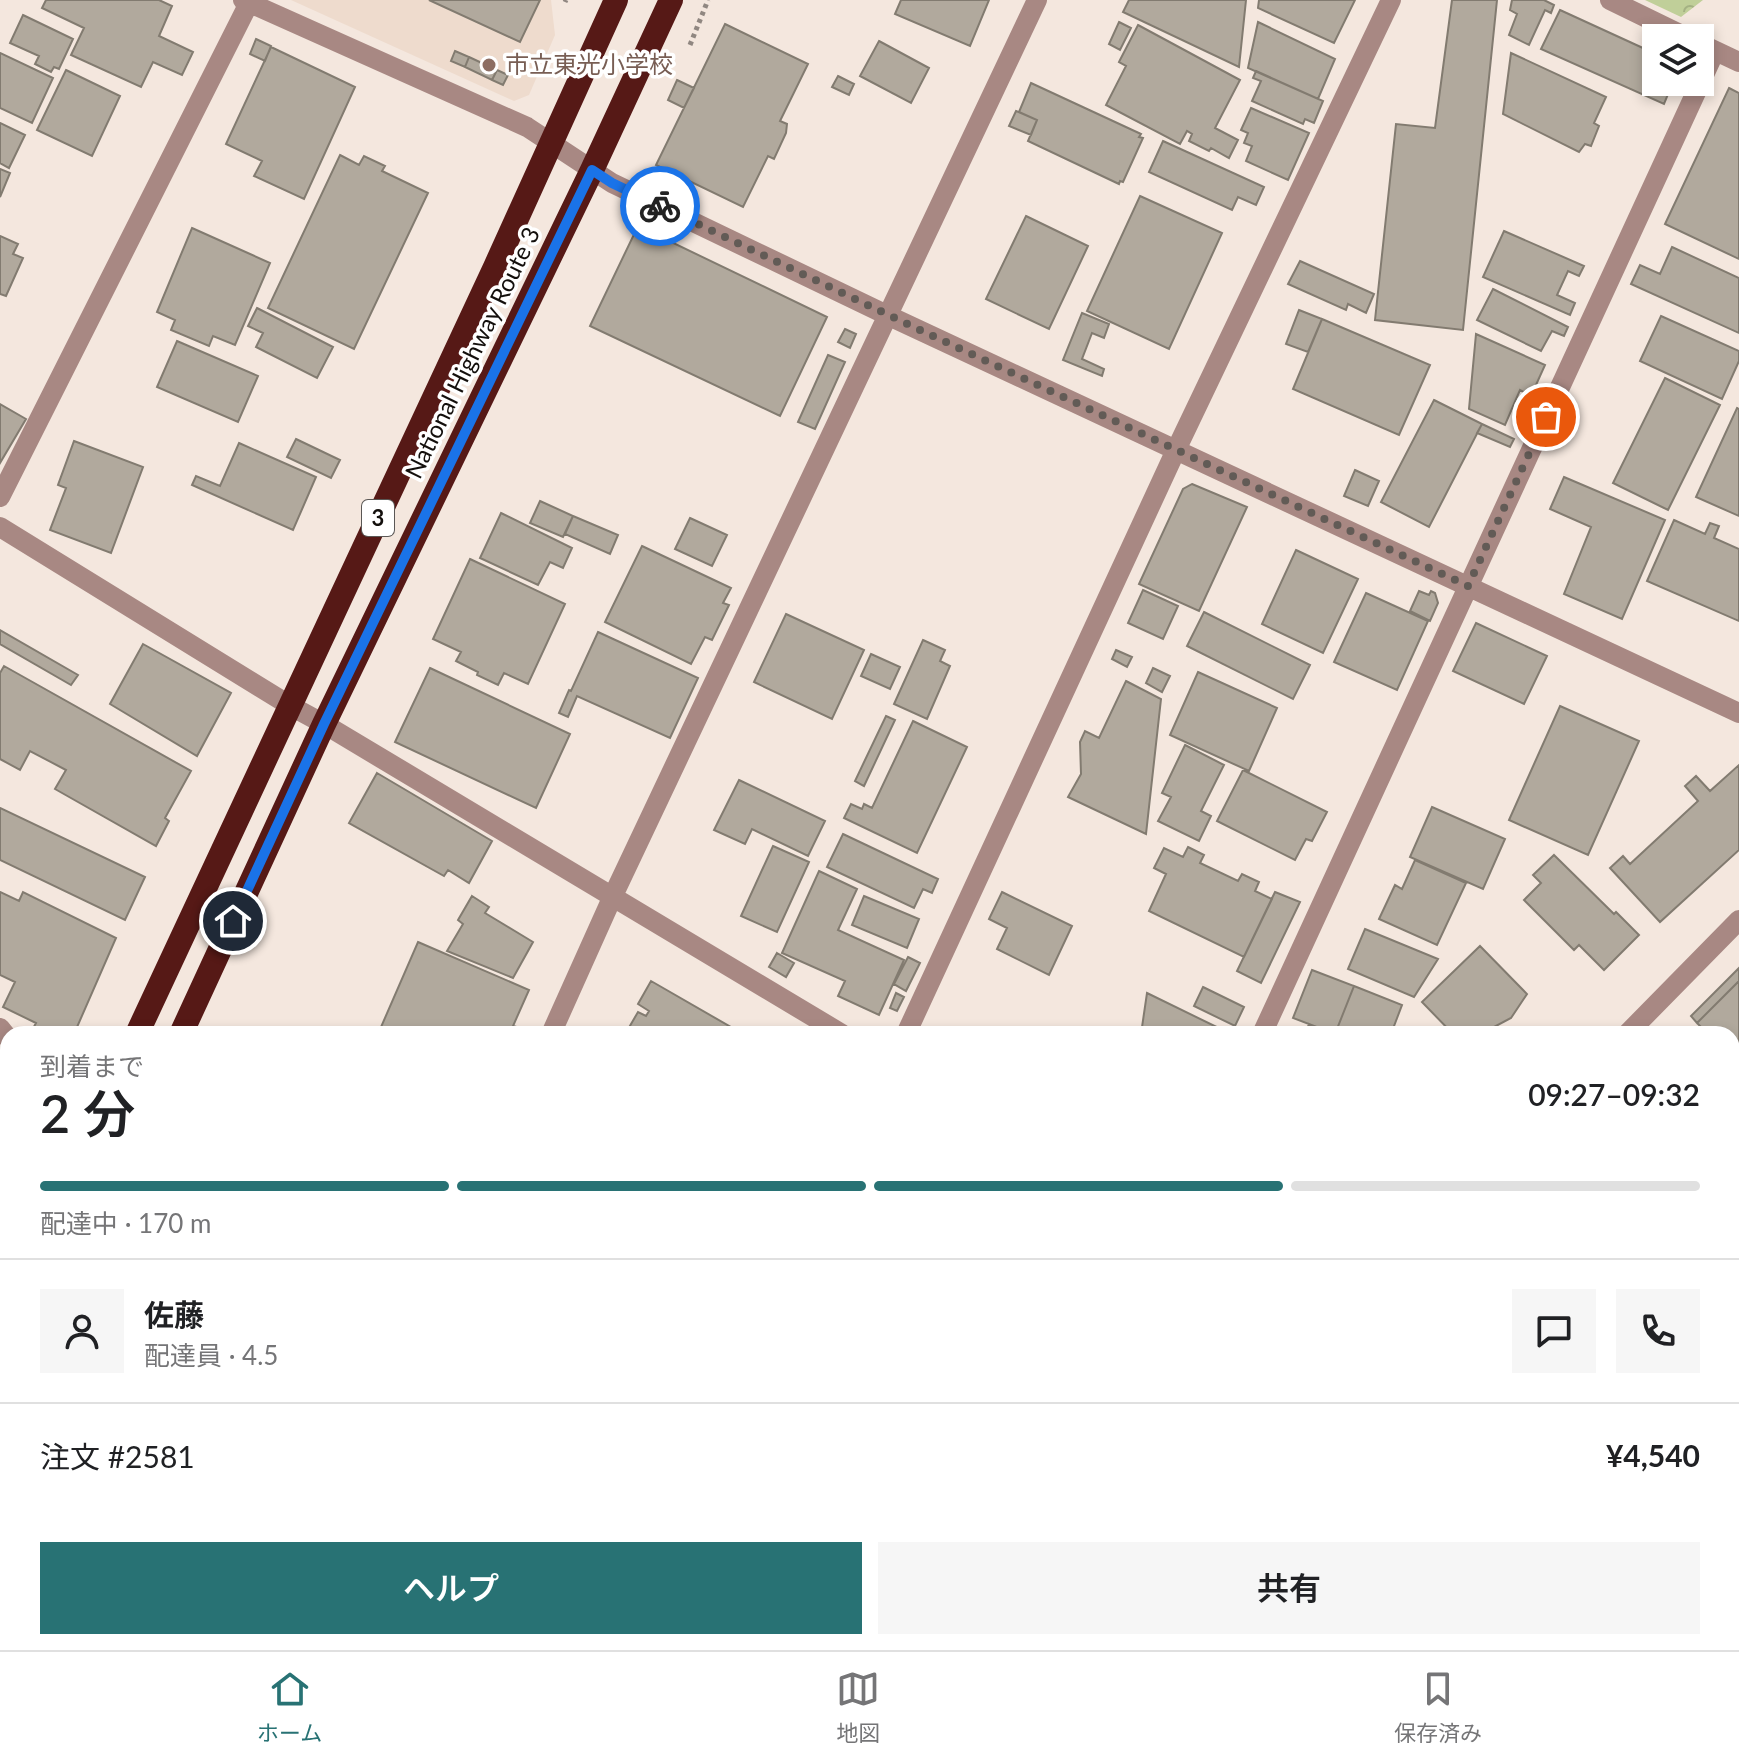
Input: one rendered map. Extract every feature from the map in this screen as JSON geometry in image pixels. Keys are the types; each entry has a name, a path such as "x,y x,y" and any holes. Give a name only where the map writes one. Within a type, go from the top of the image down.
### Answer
{"highway":[{"name":"National Highway Route 3","path":"141,1026 495,267 616,0"},
{"name":"National Highway Route 3","path":"185,1026 324,724 602,176 671,0"}],"street":[{"path":"555,1026 612,898 1037,0"},
{"path":"910,1026 1176,450 1391,0"},
{"path":"1610,0 1659,24"},
{"path":"0,497 246,1 527,127 602,176 889,316 1739,713"},
{"path":"1714,50 1739,62"},
{"path":"1266,1026 1468,586 1686,96"},
{"path":"0,527 289,705 828,1026"},
{"path":"1635,1026 1739,920"}],"path":[{"path":"690,45 708,0"}],"shaded area":[{"name":"市立東光小学校","path":"291,0 551,0 555,35 529,95 514,101"}],"green space":[{"path":"1645,0 1703,0 1681,17"}],"building":[{"path":"46,0 159,0 172,6 159,36 193,52 182,75 153,62 141,87 71,55 84,28 42,8"},
{"path":"429,0 540,0 520,42"},
{"path":"901,0 989,0 970,46 895,14"},
{"path":"1129,0 1246,0 1239,67 1123,12"},
{"path":"1259,0 1355,0 1334,43 1258,8"},
{"path":"1452,0 1497,0 1463,330 1375,320 1396,124 1435,128"},
{"path":"1512,0 1544,0 1554,5 1551,13 1545,10 1529,45 1509,35 1517,14 1510,10"},
{"path":"1560,10 1642,48 1642,94 1541,49"},
{"path":"23,15 73,39 59,69 54,67 51,72 35,64 39,56 10,43"},
{"path":"1119,22 1131,28 1120,50 1109,44"},
{"path":"1258,22 1335,59 1318,99 1248,68"},
{"path":"725,24 808,64 780,121 787,124 786,133 774,159 768,156 743,207 656,165"},
{"path":"1138,25 1240,80 1215,128 1238,140 1229,158 1189,141 1192,134 1187,131 1180,144 1106,105 1126,66 1119,62"},
{"path":"256,39 271,46 265,61 250,54"},
{"path":"879,41 929,68 911,103 860,76"},
{"path":"271,47 355,87 304,199 254,176 262,161 226,144"},
{"path":"455,51 469,57 465,67 451,61"},
{"path":"0,53 53,78 32,123 0,108"},
{"path":"1511,53 1606,97 1594,123 1599,126 1591,146 1585,144 1579,152 1503,114"},
{"path":"469,57 497,70 492,80 465,67"},
{"path":"66,70 120,96 92,156 37,130"},
{"path":"497,70 508,75 503,85 492,80"},
{"path":"1256,71 1323,101 1314,123 1305,119 1303,124 1252,101 1261,81 1253,78"},
{"path":"838,76 854,84 849,95 832,87"},
{"path":"677,80 694,88 684,108 668,100"},
{"path":"1031,83 1141,134 1139,137 1143,138 1123,182 1119,184 1028,141 1037,120 1019,112"},
{"path":"1729,88 1739,93 1739,259 1665,224"},
{"path":"1646,96 1667,96 1664,104"},
{"path":"1251,108 1309,133 1288,180 1246,161 1252,146 1244,143 1248,133 1241,130"},
{"path":"1016,111 1037,120 1031,135 1009,126"},
{"path":"0,123 25,135 9,168 0,163"},
{"path":"1163,141 1264,187 1256,205 1238,197 1232,210 1149,172"},
{"path":"340,155 359,165 364,156 385,166 382,171 428,193 354,349 268,308"},
{"path":"0,169 10,173 0,197"},
{"path":"1140,196 1222,233 1169,349 1087,311"},
{"path":"1026,216 1088,246 1049,329 986,299"},
{"path":"638,226 827,317 780,416 590,326"},
{"path":"192,228 270,263 235,345 213,336 209,346 171,330 175,320 157,312"},
{"path":"1504,231 1584,266 1579,276 1568,271 1557,295 1575,303 1570,315 1483,277"},
{"path":"0,236 18,244 13,254 23,258 6,296 0,294"},
{"path":"1672,247 1739,278 1739,333 1631,284 1640,265 1660,274"},
{"path":"1300,261 1374,294 1366,313 1348,304 1346,310 1288,284"},
{"path":"1493,289 1568,327 1564,336 1552,331 1541,351 1477,320"},
{"path":"257,308 333,347 317,378 256,347 263,333 248,326"},
{"path":"1299,310 1322,319 1308,352 1286,344"},
{"path":"1082,313 1109,324 1104,338 1092,333 1082,359 1104,369 1102,376 1063,360"},
{"path":"1661,316 1739,351 1739,361 1722,399 1640,361"},
{"path":"1322,319 1430,365 1399,435 1293,389"},
{"path":"845,329 856,334 850,348 838,342"},
{"path":"1476,334 1545,365 1531,396 1520,390 1505,425 1469,409"},
{"path":"177,341 258,376 238,422 157,387"},
{"path":"828,355 845,362 815,429 798,422"},
{"path":"1665,378 1720,405 1668,510 1613,483"},
{"path":"1434,400 1482,424 1429,527 1381,502"},
{"path":"0,404 26,419 0,463"},
{"path":"1739,409 1739,516 1696,497"},
{"path":"1482,424 1514,439 1510,447 1477,433"},
{"path":"296,439 340,460 331,478 287,457"},
{"path":"74,441 143,467 111,553 50,530 66,488 58,485"},
{"path":"239,443 316,477 293,530 192,485 196,476 220,486"},
{"path":"1355,470 1379,481 1368,506 1344,496"},
{"path":"1564,477 1665,520 1622,619 1564,594 1591,527 1550,509"},
{"path":"1192,484 1247,507 1199,611 1139,584 1183,489"},
{"path":"540,501 573,516 563,537 530,523"},
{"path":"501,513 572,548 563,568 550,562 538,585 480,558"},
{"path":"573,516 618,535 610,554 565,534"},
{"path":"690,518 727,535 712,566 675,549"},
{"path":"1674,520 1705,534 1710,523 1719,526 1714,538 1739,549 1739,621 1647,581"},
{"path":"642,546 731,588 723,603 729,605 712,640 705,637 691,664 605,622"},
{"path":"1296,550 1358,579 1323,653 1262,624"},
{"path":"470,559 565,604 528,684 504,673 498,685 456,661 461,652 433,639"},
{"path":"1143,590 1178,606 1163,639 1128,623"},
{"path":"1419,591 1429,595 1431,591 1435,593 1438,603 1430,621 1410,611"},
{"path":"1366,593 1428,621 1397,690 1334,662"},
{"path":"1204,612 1310,665 1293,699 1187,646"},
{"path":"786,614 864,650 832,719 754,682"},
{"path":"1476,623 1547,656 1524,704 1453,671"},
{"path":"0,630 78,675 71,685 0,644"},
{"path":"598,632 698,678 670,738 577,696 568,717 559,713"},
{"path":"923,640 945,650 940,661 950,666 927,719 894,704"},
{"path":"143,644 231,693 197,756 110,704"},
{"path":"1116,650 1132,657 1127,667 1112,659"},
{"path":"871,654 900,667 890,689 861,676"},
{"path":"4,666 191,771 165,818 169,821 156,846 55,789 66,770 30,751 20,770 0,759 0,673"},
{"path":"430,668 570,734 536,808 395,742"},
{"path":"1153,668 1170,676 1162,692 1146,683"},
{"path":"1198,672 1277,708 1249,771 1170,735"},
{"path":"1126,681 1161,699 1146,834 1068,797 1081,774 1080,742 1085,731 1099,738"},
{"path":"1560,706 1639,741 1588,855 1509,820"},
{"path":"886,716 895,720 864,786 855,781"},
{"path":"913,721 967,747 917,853 844,818 851,804 862,809 864,804 872,808"},
{"path":"1185,745 1224,765 1201,811 1211,816 1199,841 1158,821 1171,797 1162,793"},
{"path":"1739,765 1739,850 1660,922 1610,868 1623,856 1630,864 1698,801 1685,786 1696,776 1710,791"},
{"path":"1243,770 1327,812 1312,841 1306,839 1295,860 1217,821"},
{"path":"377,773 492,841 469,883 448,870 444,876 349,823"},
{"path":"739,780 825,821 808,856 752,829 745,844 714,830"},
{"path":"1432,807 1505,839 1483,889 1410,857"},
{"path":"0,808 145,877 125,920 0,860"},
{"path":"843,834 938,879 932,893 923,889 914,908 827,867"},
{"path":"773,846 809,862 777,932 741,916"},
{"path":"1188,847 1204,855 1200,863 1238,881 1242,874 1259,882 1255,891 1272,899 1244,957 1149,911 1166,874 1154,868 1164,848 1183,857"},
{"path":"1554,855 1639,935 1604,970 1579,945 1574,950 1524,900 1541,883 1533,875"},
{"path":"1415,860 1466,883 1437,945 1379,919 1395,885 1402,889"},
{"path":"819,871 857,889 838,930 904,960 879,1015 838,996 845,981 782,953"},
{"path":"0,892 19,901 23,892 116,938 78,1026 34,1026 36,1023 3,1007 15,982 0,975"},
{"path":"1002,892 1072,926 1049,975 997,949 1007,928 989,919"},
{"path":"1275,892 1300,902 1261,983 1237,971"},
{"path":"472,896 489,907 485,913 533,942 513,978 447,951 463,924 458,920"},
{"path":"864,896 919,919 907,948 852,925"},
{"path":"1365,929 1438,959 1414,997 1348,969"},
{"path":"418,942 529,990 513,1026 381,1026"},
{"path":"1480,946 1527,994 1511,1018 1496,1026 1445,1026 1422,1002"},
{"path":"777,953 794,963 786,977 769,967"},
{"path":"908,957 920,963 906,991 894,984"},
{"path":"1739,968 1739,981 1697,1023 1691,1016"},
{"path":"1312,970 1354,986 1338,1026 1314,1026 1293,1018"},
{"path":"651,981 729,1026 630,1026 638,1012 646,1016 649,1011 638,1004"},
{"path":"1739,981 1739,1026 1700,1026 1697,1023"},
{"path":"1354,986 1402,1005 1394,1026 1338,1026"},
{"path":"1203,987 1244,1007 1235,1026 1194,1006"},
{"path":"896,993 904,997 897,1011 890,1008"},
{"path":"1147,993 1215,1026 1142,1026"}],"way so far":[{"path":"660,206 1468,586 1546,417"}],"place":[{"name":"市立東光小学校","path":"489,65"}],"route":[{"path":"233,921 324,724 592,170 660,206"}]}
